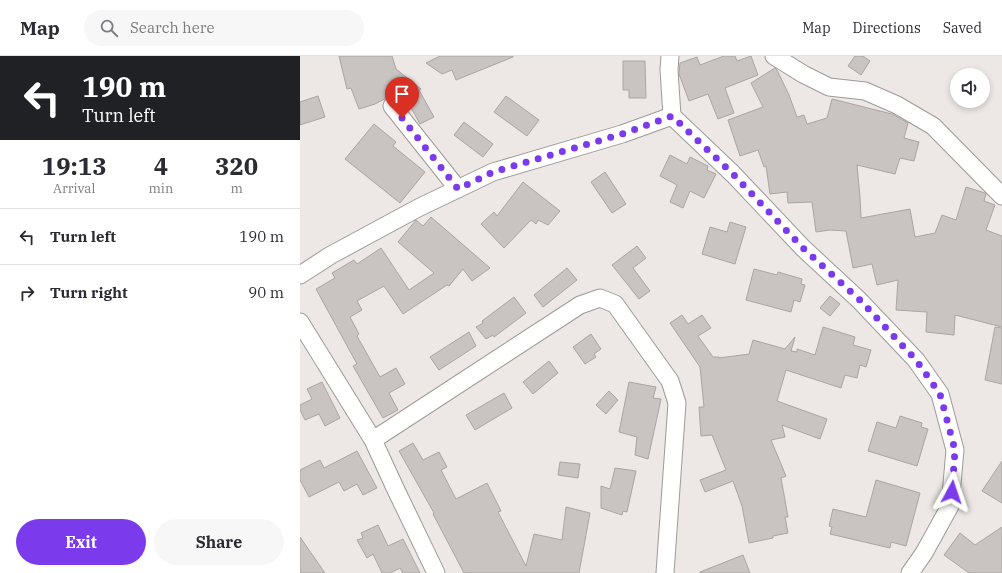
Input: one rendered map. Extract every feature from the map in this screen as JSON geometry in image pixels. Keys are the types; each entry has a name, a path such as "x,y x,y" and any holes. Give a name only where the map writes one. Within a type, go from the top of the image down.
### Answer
{"street":[{"path":"670,56 669,70 672,116 733,174 803,248 860,300 916,360 940,394 955,450 950,506 924,553 910,573"},
{"path":"774,56 803,74 829,87 866,91 897,105 932,126 1002,196"},
{"path":"392,106 458,189"},
{"path":"300,275 330,256 418,208 493,172 622,134 672,116"},
{"path":"374,440 580,304 600,298 615,304 670,381 677,403 665,573"},
{"path":"300,322 374,440 436,573"}],"building":[{"path":"339,56 392,56 396,69 421,89 419,90 434,117 420,124 403,93 390,96 375,104 359,109 351,88 347,89"},
{"path":"440,56 513,57 456,80 452,70 442,74 426,63"},
{"path":"724,56 735,56 737,61 751,56 758,75 725,88 734,113 718,119 708,94 689,101 679,74 680,63 697,57 700,65"},
{"path":"855,56 863,56 870,61 861,75 848,66"},
{"path":"623,61 645,61 646,98 629,98 629,90 623,90"},
{"path":"775,68 789,95 797,117 804,115 807,124 827,118 832,99 892,114 908,123 904,138 919,142 914,161 900,158 895,174 857,165 861,218 910,209 915,237 935,233 942,215 956,220 966,187 986,194 984,201 995,205 986,230 1002,236 1002,327 955,315 954,335 926,332 927,312 896,310 898,280 877,285 872,264 853,268 846,231 830,230 816,232 812,202 788,203 787,192 770,194 766,166 764,167 758,150 740,156 728,120 763,107 751,83"},
{"path":"318,96 325,117 300,125 300,102"},
{"path":"506,96 539,120 527,136 494,112"},
{"path":"464,122 493,144 483,157 454,135"},
{"path":"374,124 396,142 393,146 425,172 400,203 345,159"},
{"path":"670,155 687,164 690,157 708,166 707,170 716,174 704,198 690,191 683,208 670,202 677,185 660,176"},
{"path":"605,172 626,204 612,213 591,182"},
{"path":"523,182 560,211 548,225 538,220 536,224 531,220 504,248 481,224 494,212 497,216"},
{"path":"431,217 490,268 472,281 463,269 449,286 447,285 403,314 384,286 357,301 362,310 350,317 359,334 357,336 380,377 396,368 405,384 389,393 398,410 383,418 353,366 357,364 316,289 335,278 332,273 354,260 357,264 381,248 409,290 434,273 398,242 416,220 423,226"},
{"path":"730,222 746,227 735,264 702,254 710,227 727,232"},
{"path":"637,246 646,258 633,268 650,291 639,299 612,265"},
{"path":"567,268 577,280 543,307 534,295"},
{"path":"754,269 777,275 778,272 802,279 801,284 805,285 800,302 794,300 791,312 746,300"},
{"path":"830,296 840,304 830,316 820,308"},
{"path":"514,297 526,313 494,337 493,335 486,339 476,327"},
{"path":"682,315 688,324 702,315 711,328 698,336 713,357 719,358 749,354 753,340 785,349 795,337 791,351 797,352 797,349 815,355 823,327 855,337 853,345 871,350 866,367 860,365 857,378 845,375 841,388 786,370 777,401 827,419 820,439 782,425 785,437 771,440 786,476 781,478 788,517 785,517 788,533 749,543 742,506 733,481 705,492 700,480 726,470 712,435 701,436 699,407 704,407 700,367 670,323"},
{"path":"995,327 1002,328 1002,384 985,380"},
{"path":"469,332 476,346 439,370 430,357"},
{"path":"591,334 601,349 594,354 596,357 585,364 573,347"},
{"path":"549,361 558,373 533,394 523,382"},
{"path":"322,382 340,418 325,426 319,414 305,420 300,410 300,405 312,399 307,389"},
{"path":"629,382 656,387 653,398 661,399 648,459 635,455 637,437 619,432"},
{"path":"609,391 618,400 606,414 596,405"},
{"path":"504,393 512,408 475,430 466,415"},
{"path":"900,416 922,423 921,427 928,429 917,466 868,451 877,422 896,428"},
{"path":"413,443 423,460 439,452 447,467 441,470 456,499 487,483 501,511 498,512 526,566 534,534 562,540 566,507 590,513 579,573 464,573 433,514 434,513 399,451"},
{"path":"357,451 377,488 363,495 357,484 344,491 339,482 309,497 300,480 300,470 320,460 324,468"},
{"path":"1002,461 1002,503 982,491"},
{"path":"560,462 580,464 578,478 558,475"},
{"path":"615,468 636,471 627,512 623,511 622,515 601,508 601,486 610,489"},
{"path":"876,480 920,493 906,546 891,542 890,548 830,534 832,527 829,526 833,509 866,517"},
{"path":"378,525 388,546 403,539 420,573 403,573 400,568 390,573 382,573 373,554 367,558 357,540 363,538 361,533"},
{"path":"1002,527 1002,573 969,573 944,555 960,533 975,545"},
{"path":"300,537 325,573 300,573"},
{"path":"743,555 750,573 700,573 700,572"}],"route":[{"path":"402,118 458,189 493,172 622,134 672,116 733,174 803,248 860,300 916,360 940,394 955,450 952,492"}]}
